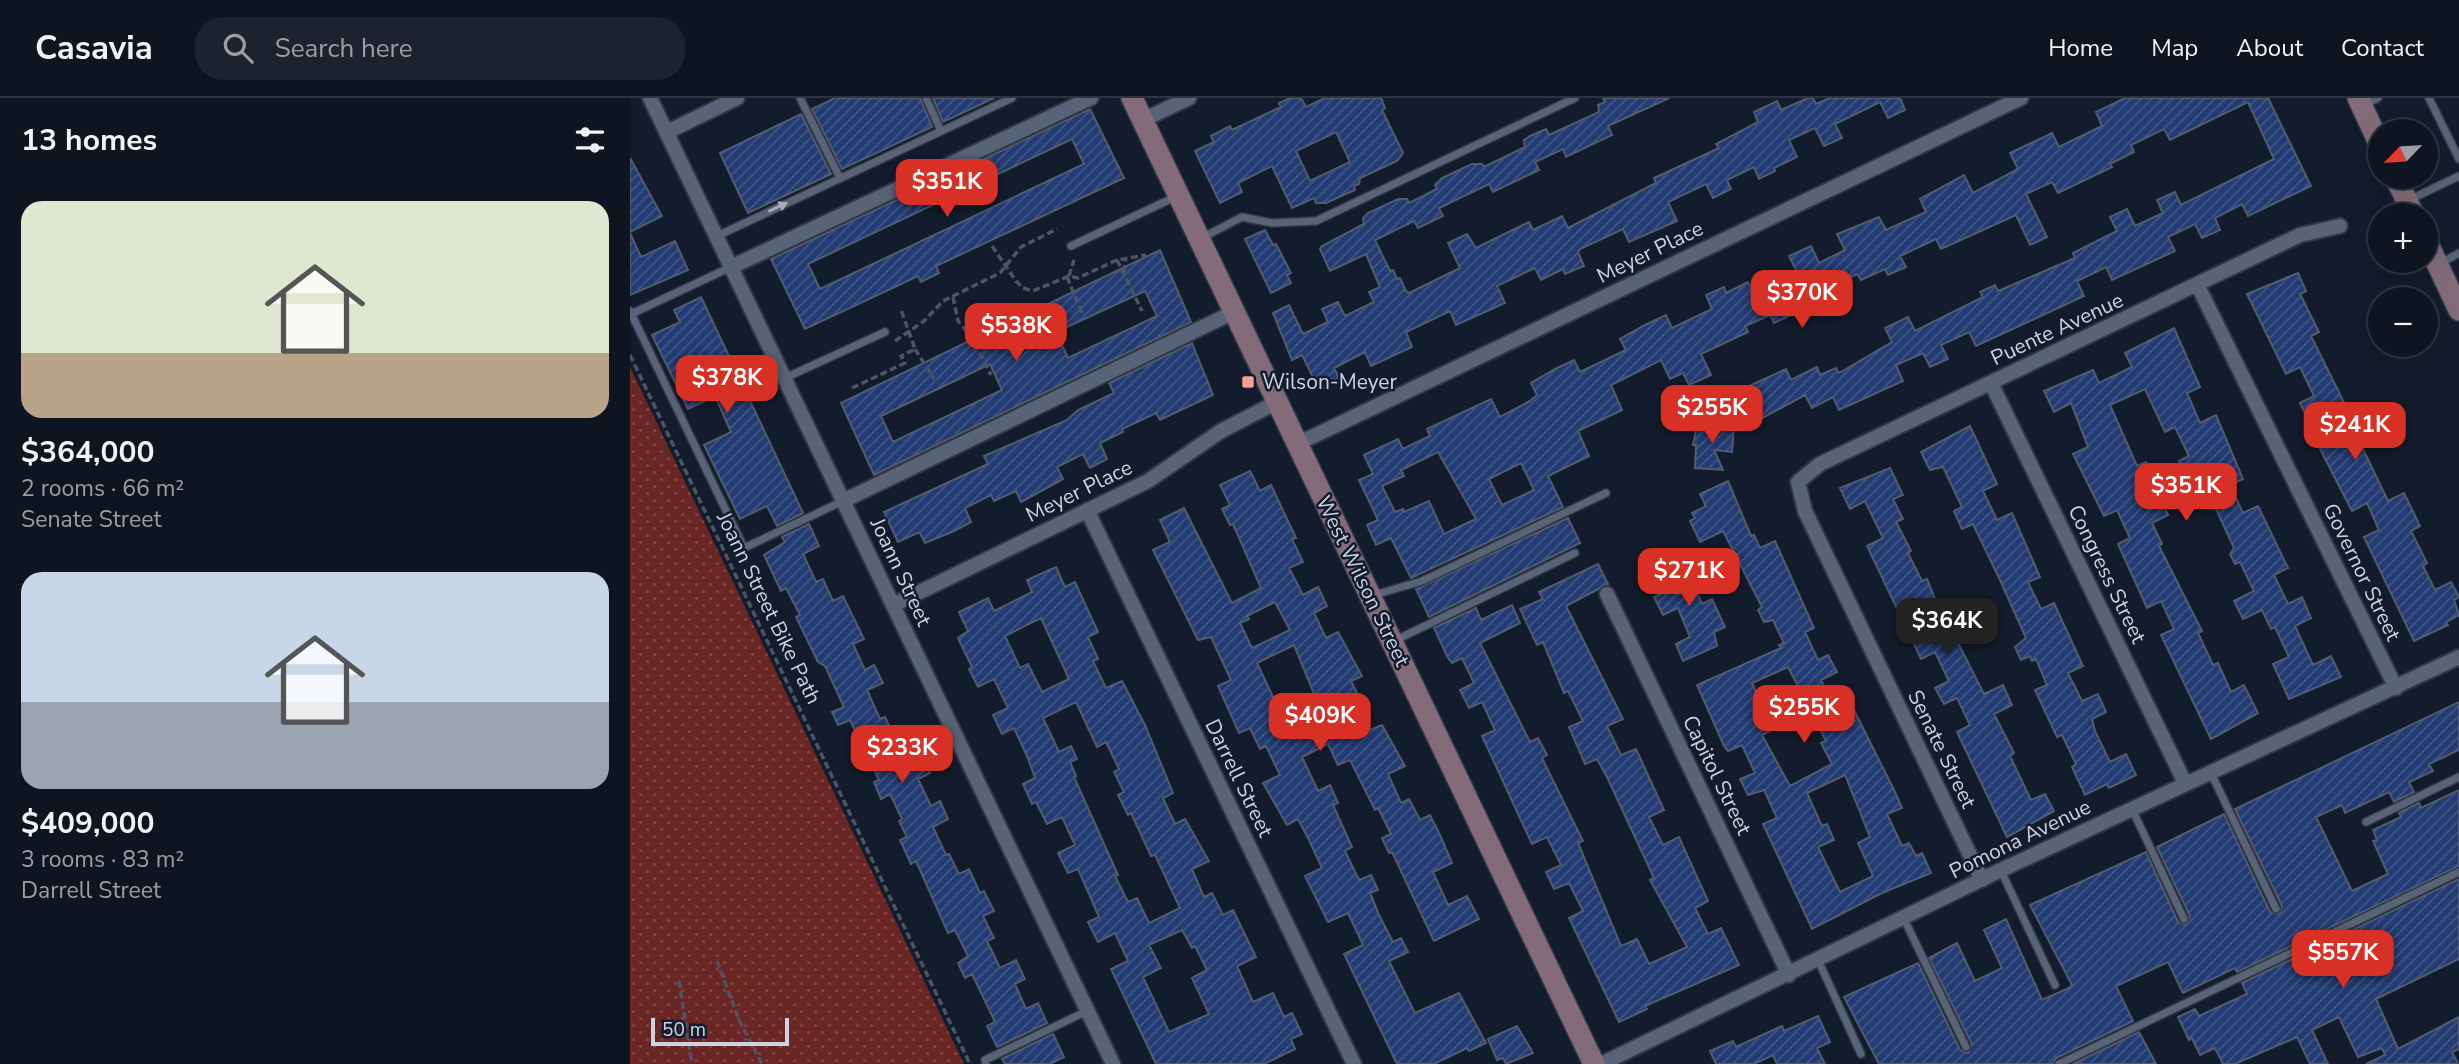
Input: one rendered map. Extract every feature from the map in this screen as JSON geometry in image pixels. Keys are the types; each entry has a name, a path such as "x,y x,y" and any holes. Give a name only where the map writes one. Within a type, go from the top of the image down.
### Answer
{"street":[{"name":"Joann Street","path":"650,98 1113,1064"},
{"path":"667,132 737,98"},
{"path":"731,267 1091,98"},
{"name":"West Wilson Street","path":"1132,98 1594,1064"},
{"path":"1143,120 1189,98"},
{"name":"Meyer Place","path":"1297,444 2021,98"},
{"path":"2366,101 2372,119"},
{"name":"Puente Avenue","path":"1798,482 1820,464 2198,286 2300,235 2340,226"},
{"path":"2438,267 2459,310"},
{"name":"Governor Street","path":"2198,286 2396,688"},
{"path":"843,501 1234,312"},
{"name":"Congress Street","path":"1991,383 2185,783"},
{"name":"Meyer Place","path":"893,605 1148,481 1221,431 1277,402"},
{"name":"Senate Street","path":"1798,482 1805,511 1982,880"},
{"name":"Darrell Street","path":"1087,510 1354,1064"},
{"name":"Capitol Street","path":"1607,594 1789,975"},
{"name":"Pomona Avenue","path":"1601,1064 2001,870 2459,657"}],"lane":[{"path":"800,98 839,178"},
{"path":"926,98 941,131"},
{"path":"717,236 1012,98"},
{"path":"1200,239 1242,217 1272,223 1316,221 1575,98"},
{"path":"2429,98 2459,159"},
{"path":"2418,203 2458,177"},
{"path":"1071,246 1179,195"},
{"path":"2438,264 2459,253"},
{"path":"731,267 631,312 744,548 843,501"},
{"path":"785,379 885,332"},
{"path":"1370,596 1422,581 1606,494"},
{"path":"1392,642 1575,553"},
{"path":"2211,772 2276,909"},
{"path":"2365,822 2459,777"},
{"path":"2131,809 2184,919"},
{"path":"2001,870 2055,985"},
{"path":"2059,1064 2459,872"},
{"path":"1904,919 1966,1047"},
{"path":"1818,960 1861,1054"},
{"path":"986,1064 985,1060 1087,1011"}],"path":[{"path":"893,342 953,297 1007,266 1021,247 1057,229"},
{"path":"992,246 1023,288 1033,291 1068,277 1078,278 1126,257 1146,255"},
{"path":"1124,272 1126,257"},
{"path":"1074,260 1068,277 1082,313"},
{"path":"1117,260 1142,311"},
{"path":"953,297 958,321 973,340 991,375"},
{"path":"901,310 915,349 934,379"},
{"path":"852,388 905,363 901,356 915,349"},
{"name":"Joann Street Bike Path","path":"630,355 970,1064"},
{"path":"717,961 739,1020 762,1064"},
{"path":"679,981 692,1064"}],"shaded area":[{"path":"630,367 964,1064 630,1064"}],"water":[{"path":"1002,305 1009,319 979,334 972,319"}],"building":[{"path":"835,98 920,98 932,127 842,169 812,109"},
{"path":"933,98 994,98 943,122"},
{"path":"1290,98 1301,98 1306,107 1325,98 1381,98 1385,108 1382,110 1403,153 1397,161 1360,178 1359,184 1354,186 1355,190 1326,203 1316,203 1314,198 1292,208 1272,166 1238,183 1242,192 1220,203 1195,151 1214,142 1211,136 1230,126 1232,130 1281,107 1279,103","holes":["1336,132 1350,162 1310,181 1296,151"]},
{"path":"1603,98 1669,98 1608,126 1612,135 1566,157 1563,149 1535,162 1539,170 1493,192 1489,184 1439,208 1443,216 1418,228 1414,221 1375,240 1390,271 1393,270 1397,279 1400,278 1406,291 1409,293 1460,268 1448,243 1467,234 1476,248 1529,222 1533,230 1562,216 1568,228 1656,183 1654,178 1719,148 1716,144 1758,122 1754,112 1777,101 1781,110 1808,98 1813,98 1816,104 1830,98 1900,98 1905,110 1888,118 1880,102 1835,124 1842,138 1824,146 1815,128 1789,140 1797,157 1774,168 1775,171 1759,179 1754,167 1727,180 1731,189 1713,198 1706,184 1668,202 1677,221 1629,242 1623,229 1580,249 1578,252 1584,266 1565,274 1563,269 1541,280 1535,268 1497,286 1505,303 1456,325 1450,311 1406,332 1412,347 1371,366 1365,352 1334,368 1340,380 1319,390 1302,355 1292,360 1273,313 1289,305 1303,334 1328,322 1322,309 1338,302 1345,316 1374,302 1369,292 1380,287 1366,254 1330,271 1320,249 1322,246 1364,224 1363,218 1368,213 1398,199 1407,199 1409,203 1437,189 1435,185 1442,178 1472,164 1482,164 1484,167 1525,147 1524,140 1530,136 1546,129 1549,135 1599,112 1598,105 1605,102"},
{"path":"2125,98 2268,98 2311,186 2248,216 2242,204 2215,218 2220,230 2202,238 2195,224 2168,237 2175,251 2112,280 2106,267 2077,281 2084,296 1976,346 1969,332 1941,345 1948,359 1930,367 1923,353 1896,365 1903,381 1839,410 1833,397 1812,408 1805,395 1751,424 1742,404 1755,398 1749,386 1786,369 1791,380 1817,367 1820,375 1836,368 1839,373 1892,342 1885,328 1908,317 1915,331 1983,297 1980,292 1995,285 1998,291 2075,258 2073,253 2117,231 2110,217 2127,209 2135,226 2163,213 2157,200 2175,192 2181,205 2274,159 2248,102 2170,140 2164,129 2131,145 2134,152 2110,164 2112,167 2058,193 2052,182 2026,194 2047,237 2030,245 2016,215 1941,249 1936,239 1900,256 1906,267 1888,275 1885,269 1861,280 1857,274 1829,287 1832,294 1774,323 1770,315 1745,326 1748,332 1701,354 1711,375 1689,385 1683,373 1670,379 1661,360 1611,385 1622,410 1578,431 1589,456 1548,476 1563,507 1411,578 1391,538 1376,545 1367,525 1378,520 1359,480 1373,474 1364,455 1398,439 1403,449 1430,436 1427,429 1491,399 1500,417 1537,395 1531,383 1557,368 1574,360 1580,372 1626,350 1620,339 1645,325 1666,315 1672,328 1712,309 1706,295 1724,287 1726,293 1748,282 1754,295 1798,274 1789,256 1811,246 1819,263 1845,250 1837,234 1879,217 1886,230 1926,212 1920,199 1964,175 1973,193 2018,169 2010,153 2052,133 2059,147 2102,126 2096,112","holes":["1438,452 1476,519 1444,534 1429,501 1404,512 1403,509 1395,512 1382,486 1404,476 1401,470","1521,463 1534,490 1502,505 1489,479"]},
{"path":"1090,109 1124,178 936,266 939,273 921,282 918,276 805,329 771,259","holes":["1072,139 1084,164 820,289 808,264"]},
{"path":"801,114 831,174 748,213 720,153"},
{"path":"630,158 662,216 630,232"},
{"path":"1265,230 1273,245 1276,244 1291,273 1287,275 1291,283 1271,293 1245,239"},
{"path":"630,233 641,257 675,241 688,270 630,295"},
{"path":"1160,250 1191,322 874,475 841,403 971,340 975,350 1031,323 1027,314","holes":["1145,291 1157,316 1068,358 1056,332","990,364 1002,390 893,442 881,416"]},
{"path":"2298,273 2306,291 2300,294 2319,332 2311,336 2365,445 2362,447 2388,501 2404,493 2420,526 2411,531 2427,563 2423,566 2435,590 2451,582 2459,597 2454,600 2459,615 2446,622 2448,625 2414,641 2364,537 2379,530 2367,503 2352,511 2320,449 2335,442 2321,414 2308,420 2300,403 2314,396 2300,367 2286,374 2247,294"},
{"path":"701,297 803,513 777,526 767,506 740,519 704,445 731,432 715,396 688,409 652,335 680,322 674,310"},
{"path":"2174,328 2200,387 2187,393 2200,423 2216,415 2243,479 2230,485 2243,513 2258,506 2288,568 2274,575 2288,604 2302,597 2311,618 2295,626 2313,665 2331,656 2341,677 2289,699 2273,664 2289,657 2275,627 2271,629 2262,610 2243,619 2234,601 2254,591 2240,562 2235,564 2230,554 2234,548 2198,470 2186,476 2179,461 2189,456 2175,427 2165,432 2145,389 2110,405 2137,466 2146,462 2168,515 2152,523 2162,544 2159,546 2202,631 2198,633 2213,665 2218,663 2231,692 2244,685 2258,713 2211,739 2161,635 2174,629 2161,601 2147,608 2118,544 2130,538 2117,510 2104,516 2073,454 2088,447 2071,403 2054,412 2044,391 2093,370 2099,383 2132,367 2125,353"},
{"path":"1192,343 1213,395 1160,420 1156,413 1122,429 1123,432 1100,443 1107,459 1090,468 1083,454 1057,467 1063,479 1021,502 1016,491 994,501 991,495 965,508 971,522 954,531 925,543 920,533 898,542 884,512 988,464 984,456 1067,420 1078,410 1114,393 1109,383"},
{"path":"1698,419 1701,424 1734,427 1732,452 1714,450 1723,470 1695,468 1696,445 1693,445"},
{"path":"1970,426 1997,484 1983,491 1997,520 2012,513 2040,577 2028,582 2041,609 2054,603 2083,666 2068,673 2082,701 2098,694 2106,712 2092,719 2095,731 2110,762 2126,754 2136,775 2109,788 2107,784 2085,795 2072,767 2076,764 2062,735 2057,737 2035,690 2047,685 2036,659 2032,661 2030,656 2021,660 2015,647 2026,638 2000,580 1973,524 1962,529 1954,511 1962,507 1943,467 1930,470 1921,452"},
{"path":"1890,468 1903,495 1893,499 1903,519 1896,522 1911,551 1908,553 1922,581 1927,579 1947,629 1965,620 1972,634 1957,641 1984,694 2003,685 2012,705 1994,714 2014,753 2010,756 2031,800 2045,794 2054,811 2007,837 1957,732 1970,725 1957,698 1944,704 1935,688 1949,681 1935,652 1921,659 1867,546 1883,538 1865,501 1850,509 1840,488"},
{"path":"1250,471 1260,491 1271,485 1296,538 1292,539 1303,562 1289,568 1303,595 1318,587 1327,606 1314,613 1326,638 1338,632 1362,676 1351,681 1362,703 1358,705 1370,730 1382,725 1405,766 1388,774 1401,803 1409,799 1420,820 1430,815 1452,863 1433,872 1448,905 1467,896 1479,919 1434,941 1392,852 1389,853 1382,838 1391,834 1378,808 1375,810 1350,760 1338,765 1328,744 1302,757 1318,791 1330,785 1338,803 1333,805 1352,847 1345,851 1359,880 1371,875 1378,890 1370,893 1379,915 1393,942 1401,938 1408,952 1389,961 1415,1013 1459,993 1486,1043 1469,1051 1467,1048 1434,1064 1397,1064 1344,954 1363,945 1348,913 1328,922 1305,876 1322,868 1309,840 1298,819 1287,825 1263,783 1280,775 1266,746 1260,749 1250,728 1239,733 1218,686 1231,680 1211,637 1198,640 1153,550 1170,542 1160,520 1184,508 1232,603 1261,588 1233,524 1230,525 1222,509 1230,505 1220,485","holes":["1275,602 1290,630 1252,648 1240,623 1249,619 1247,616","1294,645 1315,696 1284,710 1278,697 1274,699 1257,663"]},
{"path":"1728,481 1751,536 1754,535 1760,548 1775,541 1814,628 1805,632 1818,660 1828,655 1837,672 1821,680 1835,708 1849,700 1902,808 1887,814 1902,846 1909,843 1916,856 1922,853 1931,873 1882,893 1812,929 1763,824 1777,818 1764,790 1748,795 1740,779 1755,773 1742,745 1728,751 1724,746 1697,685 1781,648 1779,645 1784,643 1773,620 1764,622 1758,610 1762,607 1723,531 1700,542 1690,521 1695,518 1692,513 1706,506 1700,494","holes":["1788,667 1826,741 1821,743 1832,764 1790,786 1762,735 1774,729 1752,683","1845,775 1870,837 1858,843 1873,876 1840,892 1818,847 1834,840 1827,824 1822,826 1807,793"]},
{"path":"1568,518 1580,543 1429,617 1416,589"},
{"path":"809,524 819,546 803,554 816,582 823,579 833,601 843,596 864,639 853,644 865,670 874,665 883,683 867,690 880,719 885,717 895,738 906,732 917,756 921,754 930,773 918,779 931,806 940,801 948,819 933,827 946,855 949,854 959,874 969,869 980,893 984,891 994,911 983,916 994,938 987,941 1000,968 1016,960 1025,979 1015,984 1026,1009 1038,1003 1047,1023 997,1047 987,1026 995,1022 972,974 965,978 958,963 968,956 955,930 948,933 916,861 911,864 900,840 907,837 899,821 902,819 890,794 881,799 874,782 879,780 850,720 838,725 832,712 844,707 825,666 818,662 796,617 800,615 786,588 781,591 764,555 785,542 782,537"},
{"path":"1690,554 1699,575 1691,579 1702,604 1712,599 1725,627 1714,632 1717,646 1683,661 1676,644 1690,637 1678,608 1663,615 1654,597 1667,591 1660,568"},
{"path":"1598,564 1608,584 1566,606 1623,719 1607,726 1621,755 1636,749 1664,810 1649,817 1663,845 1679,837 1708,901 1695,908 1708,934 1721,928 1739,965 1645,1006 1647,1009 1619,1022 1569,918 1583,911 1569,883 1554,889 1546,872 1561,865 1547,837 1532,844 1482,736 1495,730 1482,702 1469,708 1460,690 1474,683 1462,658 1452,663 1448,658 1434,628 1476,608 1481,620 1512,605 1520,623 1480,643 1530,742 1538,738 1547,755 1542,758 1583,841 1578,843 1621,946 1637,939 1649,964 1687,947 1650,880 1654,878 1597,759 1585,764 1569,727 1583,721 1568,691 1564,693 1543,642 1537,645 1520,609 1543,599 1539,592"},
{"path":"1056,567 1065,587 1075,582 1098,632 1088,637 1098,659 1093,661 1106,688 1122,681 1145,725 1173,793 1163,798 1175,824 1185,819 1209,861 1192,869 1204,897 1212,893 1223,915 1233,910 1256,957 1237,966 1253,1002 1273,993 1284,1017 1292,1013 1302,1034 1291,1039 1295,1049 1264,1064 1156,1064 1111,969 1128,961 1115,933 1098,942 1088,922 1099,917 1078,869 1068,873 1058,853 1075,845 1062,817 1047,824 1036,802 1032,804 1023,784 1035,778 1027,756 1014,728 1002,734 993,715 1008,708 994,679 978,687 958,638 968,631 959,612 988,598 994,611 1032,592 1027,580","holes":["1041,618 1069,679 1042,692 1028,664 1020,668 1005,636","1076,702 1097,747 1106,742 1119,769 1114,772 1124,792 1118,795 1128,815 1131,813 1151,856 1155,855 1180,908 1149,923 1137,898 1128,902 1074,777 1076,776 1070,762 1077,759 1071,746 1059,752 1043,718","1182,930 1192,948 1195,946 1207,970 1192,978 1209,1014 1169,1032 1143,977 1161,968 1149,945"]},
{"path":"2459,702 2459,750 2429,764 2433,771 2409,782 2414,792 2394,802 2389,792 2345,813 2342,805 2316,817 2352,891 2388,874 2373,841 2377,840 2373,830 2401,817 2399,813 2419,803 2421,808 2459,790 2459,866 2237,972 2235,968 2183,993 2168,962 2116,986 2133,1021 2056,1058 2053,1064 1879,1064 1844,997 1918,963 1960,1050 1968,1053 1972,1044 1929,958 1957,943 1975,981 2002,968 1984,930 2006,919 2042,1000 2069,988 2072,985 2030,905 2146,852 2178,922 2186,925 2190,916 2157,847 2224,814 2270,912 2279,914 2282,906 2235,809"},
{"path":"2459,879 2459,959 2376,999 2398,1049 2459,1017 2459,1049 2452,1052 2458,1064 2366,1064 2385,1055 2382,1048 2358,1057 2339,1017 2312,1030 2328,1064 2310,1064 2297,1037 2235,1064 2223,1064 2215,1048 2200,1055 2192,1038 2189,1040 2178,1017 2195,1009 2199,1016 2247,994 2242,983"},
{"path":"1818,1016 1830,1042 1817,1048 1825,1064 1777,1064 1773,1055 1754,1064 1716,1064 1710,1051 1733,1041 1736,1047 1782,1026 1784,1031"},
{"path":"1517,1026 1533,1053 1506,1064 1503,1058 1497,1060 1488,1039"},
{"path":"2139,1032 2156,1064 2073,1064"},
{"path":"1053,1034 1064,1057 1050,1064 1005,1064 1002,1059"}],"place":[{"name":"Wilson-Meyer","path":"1248,382"}]}
